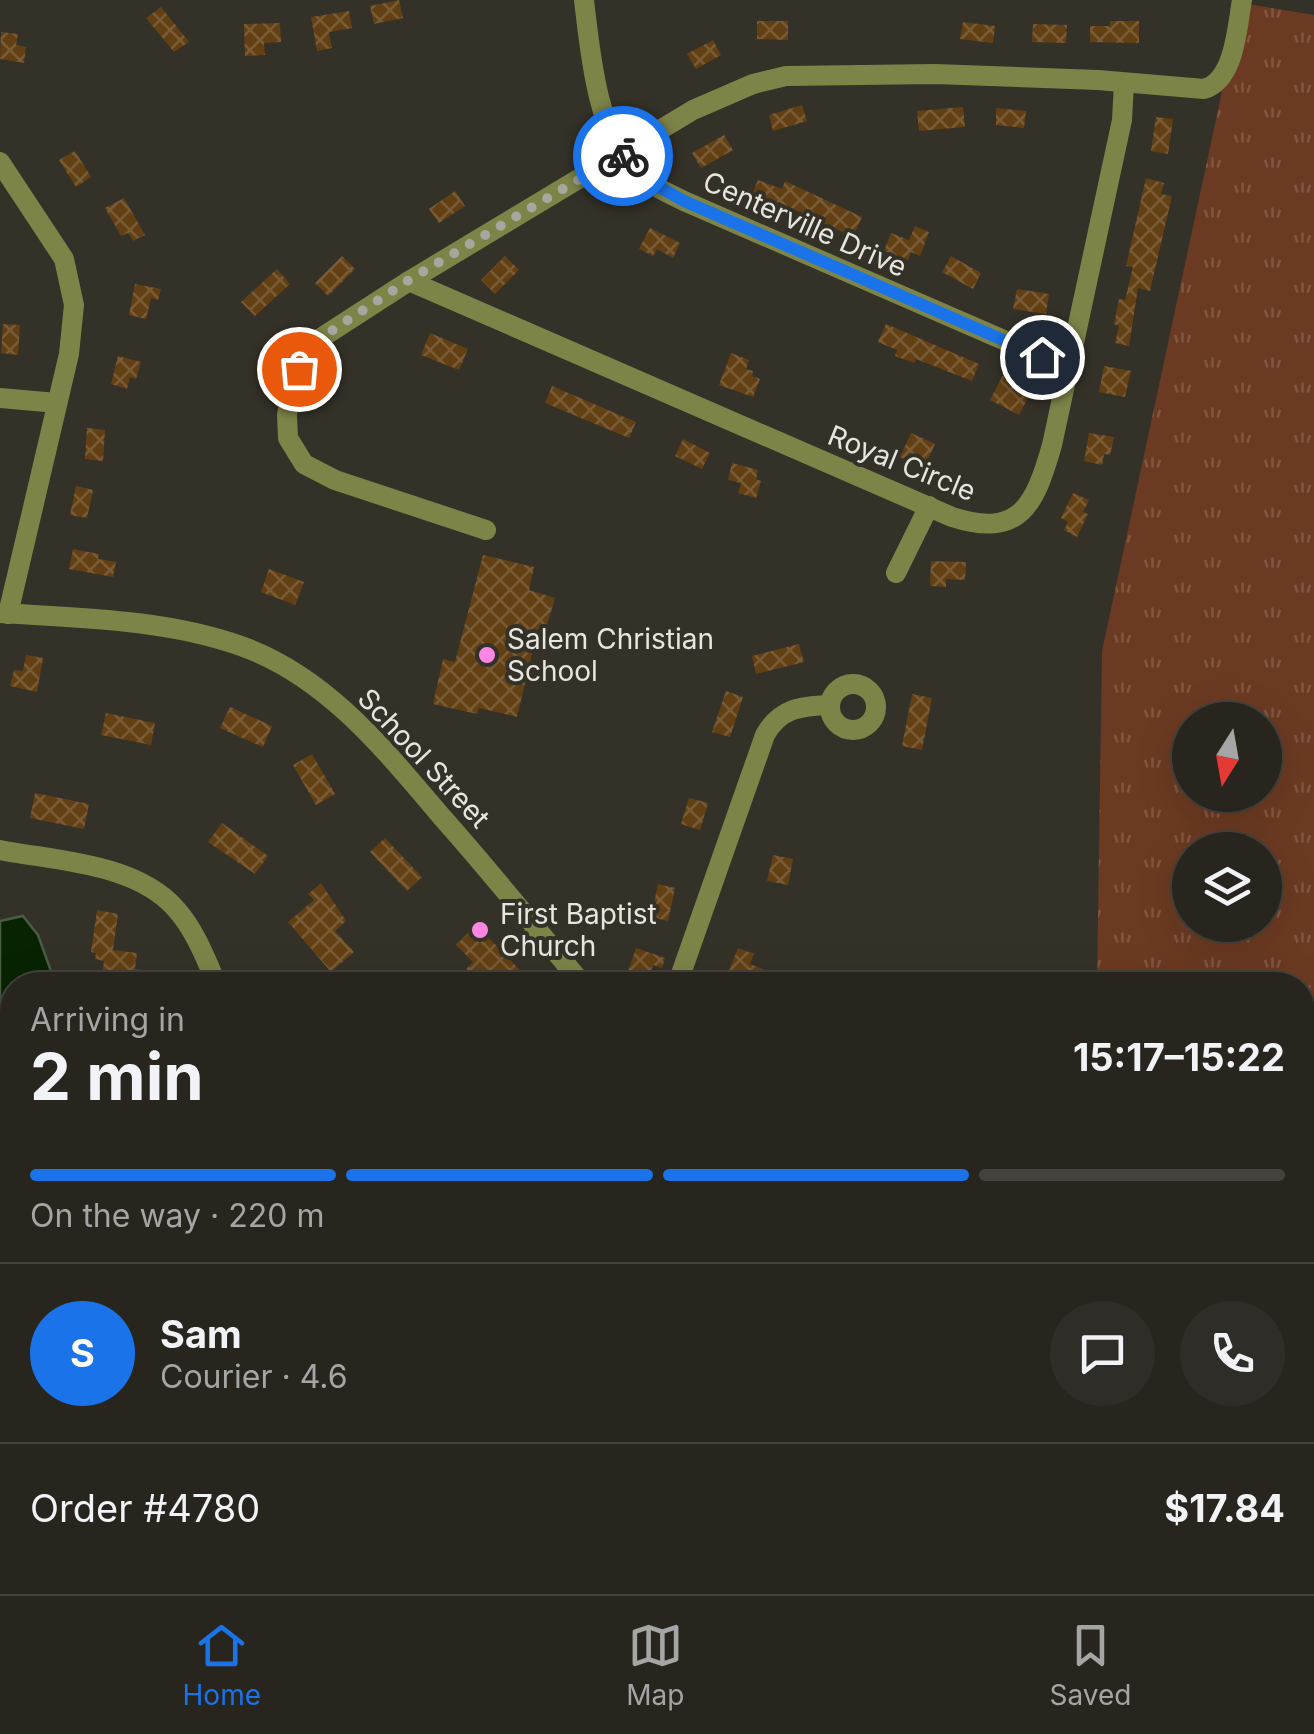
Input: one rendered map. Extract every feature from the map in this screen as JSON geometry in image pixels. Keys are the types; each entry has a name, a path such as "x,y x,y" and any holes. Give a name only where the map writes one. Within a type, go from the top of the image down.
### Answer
{"street":[{"name":"Centerville Drive","path":"584,0 600,96 622,154 642,177 684,201 1068,368"},
{"path":"486,530 336,480 304,464 288,438 287,415 291,390 307,347 409,280 693,110 754,84 786,76 1001,76 1213,86 1232,53 1242,0"},
{"name":"Royal Circle","path":"409,280 928,506 984,525 1002,524 1017,518 1044,475 1122,120 1124,83"},
{"path":"0,163 55,242 73,288 74,321 4,614"},
{"path":"0,398 57,403"},
{"path":"896,573 928,506"},
{"name":"School Street","path":"4,614 106,621 187,632 240,646 292,671 365,730 572,972"},
{"path":"682,972 764,735 772,722 789,710 830,705"},
{"path":"0,850 111,872 161,894 188,924 211,972"}],"green space":[{"path":"1241,3 1314,15 1314,972 1097,972 1102,651"}],"shaded area":[{"path":"23,916 38,935 51,972 0,972 0,921"}],"building":[{"path":"399,0 403,18 374,24 370,6"},
{"path":"161,7 189,42 174,52 146,18"},
{"path":"349,11 352,28 329,32 332,48 317,51 311,17"},
{"path":"757,21 788,21 788,40 757,39"},
{"path":"1110,21 1139,21 1139,43 1090,42 1090,26 1110,26"},
{"path":"963,22 995,26 993,43 960,39"},
{"path":"280,23 281,42 264,43 265,55 245,56 244,24"},
{"path":"1033,24 1067,25 1066,43 1032,42"},
{"path":"1,32 18,34 16,45 26,47 24,63 0,59"},
{"path":"713,40 721,55 696,69 687,54"},
{"path":"802,105 807,121 773,131 769,115"},
{"path":"963,107 965,127 919,131 917,111"},
{"path":"996,108 1026,111 1024,128 996,125"},
{"path":"1156,117 1173,119 1168,154 1151,151"},
{"path":"724,135 733,150 701,168 692,153"},
{"path":"75,151 91,177 76,187 59,160"},
{"path":"1146,178 1164,183 1161,194 1172,196 1150,291 1138,288 1129,346 1115,343 1119,326 1114,324 1119,299 1125,300 1133,267 1126,266"},
{"path":"758,180 782,189 785,181 862,217 853,237 778,202 776,207 751,197"},
{"path":"455,191 465,206 439,223 429,209"},
{"path":"124,198 145,235 133,241 128,233 121,236 105,208"},
{"path":"915,226 929,232 920,256 911,252 908,260 884,251 891,233 909,240"},
{"path":"650,228 680,243 673,258 657,249 653,256 639,249"},
{"path":"342,256 355,269 328,296 315,283"},
{"path":"505,256 519,270 495,294 481,280"},
{"path":"951,256 981,273 973,289 942,272"},
{"path":"277,269 290,284 255,316 241,302"},
{"path":"135,284 161,289 158,300 151,298 146,319 129,315"},
{"path":"1017,289 1049,294 1046,314 1013,309"},
{"path":"3,324 20,325 18,355 1,353"},
{"path":"886,324 979,364 972,381 916,359 914,363 895,356 897,350 878,342"},
{"path":"430,333 468,349 459,370 421,355"},
{"path":"731,353 749,360 746,369 760,379 753,397 719,385"},
{"path":"118,356 141,362 136,379 130,377 127,389 111,384"},
{"path":"1104,366 1131,371 1125,397 1099,392"},
{"path":"1003,375 1032,390 1019,415 990,400"},
{"path":"552,386 636,422 629,438 545,403"},
{"path":"87,428 105,430 103,461 85,459"},
{"path":"911,433 935,444 924,468 900,457"},
{"path":"1089,433 1114,437 1110,455 1104,454 1102,465 1084,461"},
{"path":"683,439 710,453 702,469 675,456"},
{"path":"732,463 758,470 756,479 761,481 756,498 738,493 741,483 728,480"},
{"path":"76,486 93,490 87,518 70,515"},
{"path":"1073,493 1089,500 1083,512 1088,514 1077,537 1064,530 1068,522 1061,518"},
{"path":"73,549 116,562 113,577 69,569"},
{"path":"483,555 534,567 529,590 555,598 545,632 538,629 517,717 479,708 477,714 433,704 443,659 455,662"},
{"path":"931,561 966,562 965,580 946,579 946,587 930,586"},
{"path":"269,569 304,582 295,605 261,592"},
{"path":"799,644 804,662 756,674 752,656"},
{"path":"26,655 43,658 37,692 10,686 14,670 23,671"},
{"path":"726,691 743,697 730,737 712,732"},
{"path":"912,694 932,698 922,750 902,746"},
{"path":"230,707 272,726 263,747 220,728"},
{"path":"106,713 155,723 151,745 101,735"},
{"path":"312,754 335,794 316,805 293,765"},
{"path":"35,793 89,804 84,829 30,818"},
{"path":"689,798 708,803 700,830 681,824"},
{"path":"222,823 268,856 255,874 208,842"},
{"path":"385,838 422,877 407,891 370,852"},
{"path":"773,855 793,859 788,885 767,881"},
{"path":"321,883 346,921 335,931 354,952 331,972 288,922 314,900 308,894"},
{"path":"658,884 675,888 668,921 651,917"},
{"path":"97,910 118,914 113,950 137,953 135,969 143,972 102,972 104,961 95,959 96,953 91,952"},
{"path":"476,925 519,969 469,972 466,969 473,962 456,945"},
{"path":"636,948 665,958 662,968 653,965 651,972 628,972"},
{"path":"738,948 754,954 750,964 770,972 728,972"}],"way so far":[{"path":"299,369 307,347 409,280 623,156"}],"place":[{"name":"Salem Christian School","path":"487,655"},
{"name":"First Baptist Church","path":"480,930"}],"route":[{"path":"623,156 642,177 684,201 1042,357"}]}
